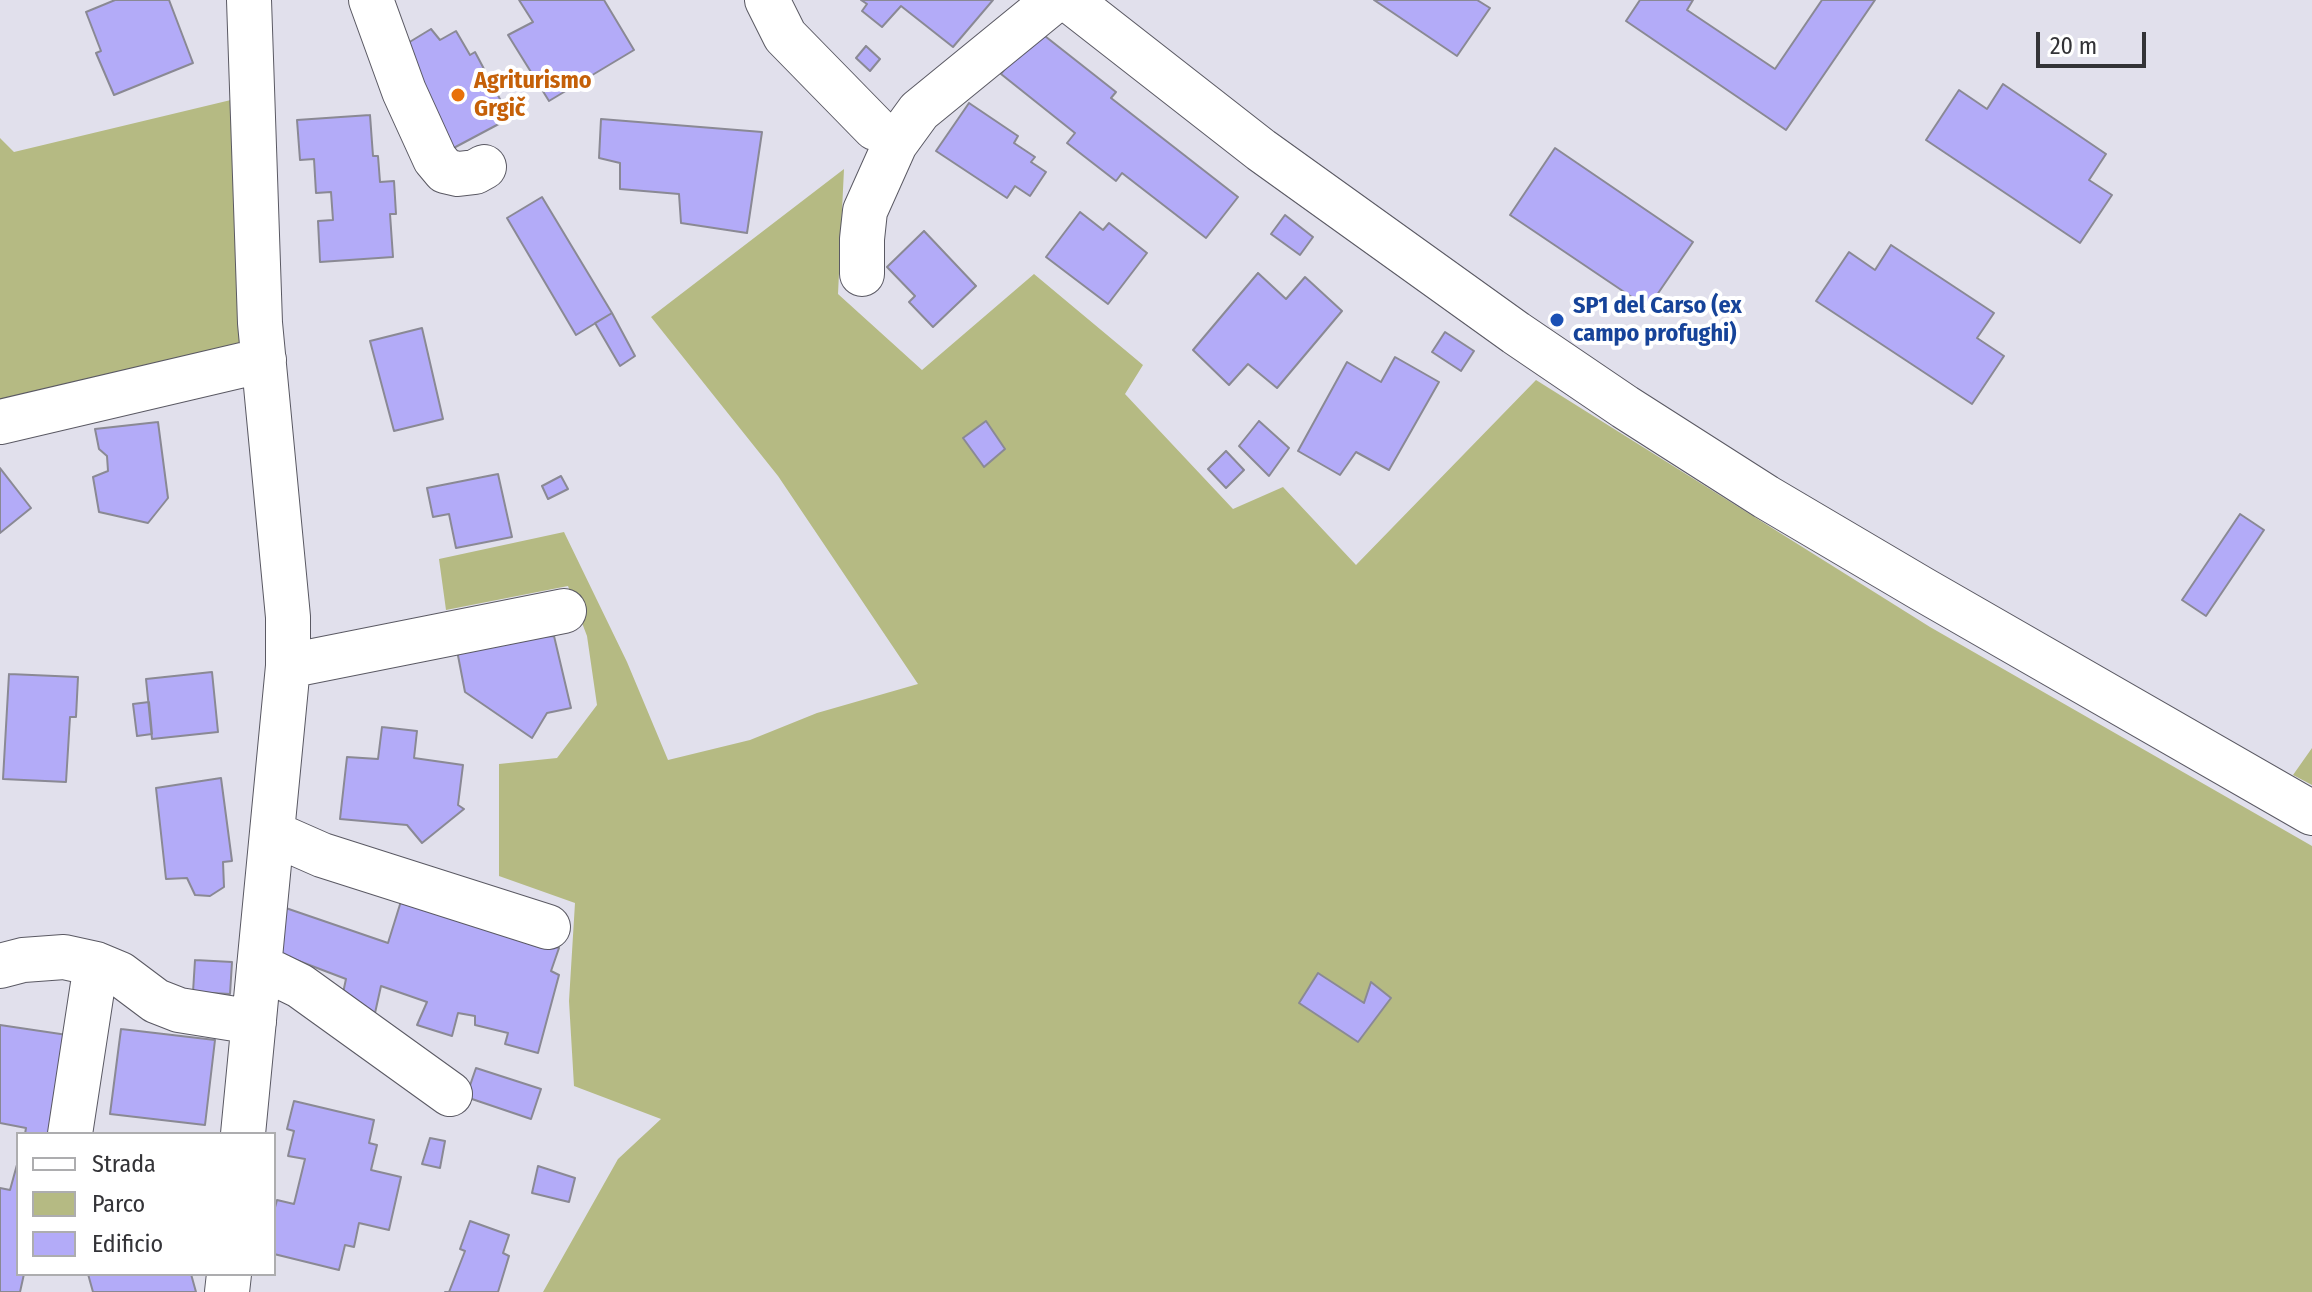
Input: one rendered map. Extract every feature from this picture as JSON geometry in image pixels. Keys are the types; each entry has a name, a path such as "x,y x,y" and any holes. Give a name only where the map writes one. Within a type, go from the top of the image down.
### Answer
{"street":[{"path":"243,1132 288,666 288,617 264,360 249,0"},
{"path":"371,0 404,91 435,159 445,171 458,174 475,172 484,167"},
{"path":"767,0 785,36 875,128"},
{"path":"862,274 865,211 895,144 919,111 1055,0"},
{"path":"1069,0 1261,150 1516,333 1625,407 1857,551 2307,799"},
{"path":"0,422 264,360"},
{"path":"288,666 564,611"},
{"path":"272,833 322,855 548,927"},
{"path":"0,966 23,960 64,957 96,964 128,980 156,1001 179,1010 254,1022"},
{"path":"70,1132 96,964"},
{"path":"259,966 300,986 450,1094"}],"green space":[{"path":"235,99 250,352 0,412 0,138 14,152"},
{"path":"844,169 838,294 922,370 1034,274 1143,365 1125,394 1233,509 1283,487 1356,565 1536,380 1930,627 2312,846 2312,1292 543,1292 618,1159 661,1119 574,1086 569,1001 575,903 499,876 499,764 557,758 597,705 587,636 568,586 446,610 439,559 564,532 627,662 668,760 750,740 817,713 918,684 778,476 651,317"},
{"path":"2312,748 2312,785 2293,775"}],"building":[{"path":"115,0 169,0 193,63 114,95 96,53 101,51 86,12"},
{"path":"519,0 604,0 634,50 549,101 508,35 533,22"},
{"path":"861,0 993,0 953,47 901,6 882,27 862,11 867,4"},
{"path":"1374,0 1477,0 1490,8 1457,56"},
{"path":"1640,0 1693,0 1687,10 1775,69 1822,0 1875,0 1786,130 1626,21"},
{"name":"Agriturismo Grgič","path":"431,29 440,40 456,31 470,55 475,52 510,118 448,151 403,46"},
{"path":"1036,29 1116,92 1111,98 1238,197 1206,238 1122,173 1116,181 1067,143 1075,133 1001,74"},
{"path":"866,46 880,59 870,71 856,58"},
{"path":"2003,84 2106,154 2089,180 2112,195 2080,243 1926,140 1959,90 1987,109"},
{"path":"969,103 1018,136 1014,143 1035,157 1031,162 1046,172 1030,196 1015,186 1007,198 936,151"},
{"path":"370,115 373,156 378,156 380,182 394,181 396,214 390,214 393,257 320,262 318,221 333,220 331,192 316,193 314,159 300,160 297,120"},
{"path":"601,119 762,132 747,233 681,223 679,194 620,189 620,163 599,158"},
{"path":"1555,148 1693,242 1648,308 1510,215"},
{"path":"542,197 612,313 576,335 507,218"},
{"path":"1080,212 1103,230 1109,223 1147,253 1108,304 1046,257"},
{"path":"1285,215 1313,237 1300,255 1271,234"},
{"path":"924,231 976,286 933,327 909,302 915,296 887,267"},
{"path":"1891,245 1994,313 1977,338 2004,356 1972,404 1816,301 1849,252 1875,270"},
{"path":"1258,273 1286,299 1305,277 1342,311 1277,388 1248,364 1229,385 1193,350"},
{"path":"612,313 635,356 620,366 595,323"},
{"path":"422,328 443,419 394,431 370,341"},
{"path":"1445,332 1474,351 1461,371 1432,352"},
{"path":"1395,357 1439,382 1389,470 1356,452 1340,475 1298,451 1347,362 1381,382"},
{"path":"986,421 1005,449 984,467 963,438"},
{"path":"1259,421 1289,448 1269,476 1239,446"},
{"path":"158,422 168,498 148,523 99,512 93,477 108,471 107,456 99,449 95,429"},
{"path":"1226,451 1244,470 1226,488 1208,469"},
{"path":"0,468 31,508 0,533"},
{"path":"498,474 512,537 456,548 449,514 433,517 427,488"},
{"path":"561,476 568,489 548,499 542,486"},
{"path":"2240,514 2264,530 2206,616 2182,600"},
{"path":"554,636 571,708 547,713 532,738 465,692 455,640"},
{"path":"212,672 218,732 152,739 146,679"},
{"path":"9,674 78,677 76,717 70,717 66,782 3,779"},
{"path":"149,702 152,734 137,736 133,704"},
{"path":"382,727 417,731 414,758 463,765 458,805 464,809 422,843 407,825 340,819 347,757 378,759"},
{"path":"221,778 232,861 223,862 224,887 210,896 195,895 187,878 166,879 156,788"},
{"path":"402,898 559,948 551,971 559,975 538,1053 505,1044 508,1033 475,1025 475,1016 458,1013 452,1036 417,1025 427,1002 381,986 375,1013 341,1002 346,979 270,950 277,905 388,943"},
{"path":"195,960 232,962 230,994 193,992"},
{"path":"1318,973 1364,1003 1371,982 1391,998 1358,1042 1299,1003"},
{"path":"0,1025 74,1036 58,1132 25,1132 26,1128 0,1123"},
{"path":"121,1029 215,1040 205,1125 110,1114"},
{"path":"476,1068 541,1089 531,1119 466,1097"},
{"path":"294,1101 374,1120 369,1143 377,1145 371,1170 401,1177 389,1230 359,1223 354,1247 345,1245 339,1270 276,1254 277,1200 294,1204 305,1159 288,1156 294,1131 287,1129"},
{"path":"430,1138 445,1141 440,1168 422,1164"},
{"path":"538,1166 575,1178 569,1202 532,1193"},
{"path":"16,1168 16,1276 24,1276 20,1292 0,1292 0,1188 10,1190"},
{"path":"470,1221 509,1235 503,1253 509,1256 498,1292 449,1292 465,1251 460,1249"},
{"path":"89,1276 192,1276 196,1292 93,1292"}],"place":[{"name":"Agriturismo Grgič","path":"458,95"},
{"name":"SP1 del Carso (ex campo profughi)","path":"1557,320"}]}
